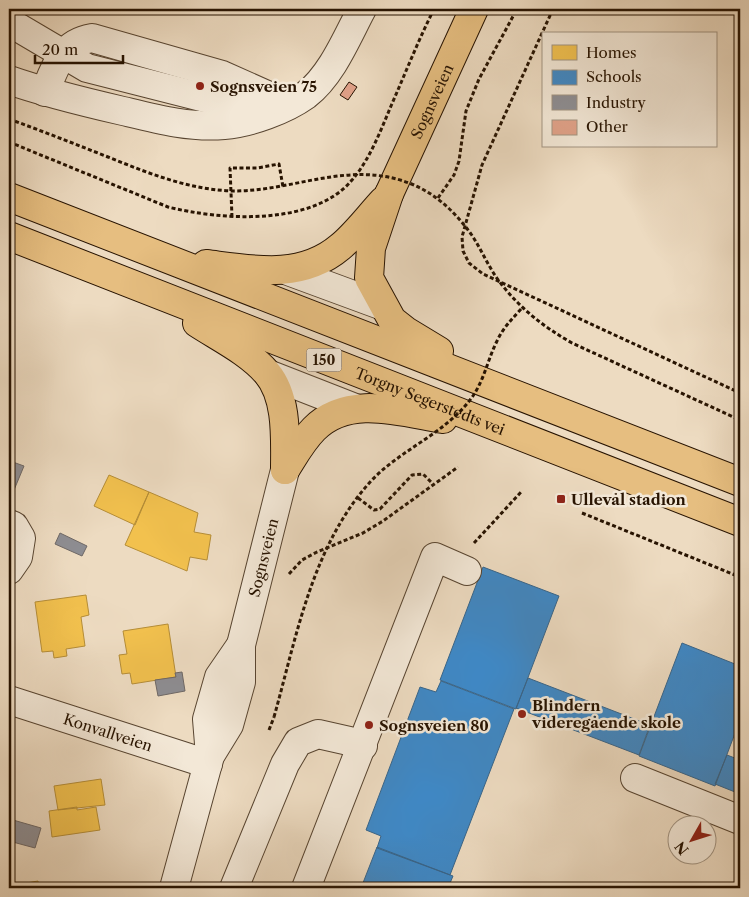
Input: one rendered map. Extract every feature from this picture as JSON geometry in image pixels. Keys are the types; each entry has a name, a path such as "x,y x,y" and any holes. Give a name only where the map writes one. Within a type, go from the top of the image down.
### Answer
{"main road":[{"name":"Sognsveien","path":"389,194 474,9"},
{"path":"163,258 252,270 288,270 310,264 340,247 389,194"},
{"path":"389,194 371,248 369,278 383,306 392,320 406,331 507,391"},
{"name":"150","path":"9,198 740,482"},
{"name":"Torgny Segerstedts vei","path":"9,236 740,522"},
{"path":"152,293 255,361 268,374 283,413 285,470"},
{"path":"285,470 315,428 334,414 355,408 380,408 497,428"}],"street":[{"path":"9,80 45,92 170,122 225,125 256,117 288,105 307,94 324,76 362,9"},
{"path":"9,22 87,68 205,98 237,104 288,105"},
{"path":"45,92 59,59 70,46 81,39 92,38 222,75 288,105"},
{"path":"288,270 383,306"},
{"path":"268,374 355,408"},
{"name":"Sognsveien","path":"174,888 209,760 207,719 219,677 241,645 285,470"},
{"path":"9,570 18,557 21,538 12,525"},
{"path":"306,888 363,746 435,557 460,568"},
{"name":"Konvallveien","path":"9,700 209,760"},
{"path":"234,888 285,764 298,742 318,734 363,746"},
{"path":"635,778 740,820"}],"path":[{"path":"114,9 123,11 148,9"},
{"path":"9,142 168,206 193,213 232,217 276,215 302,211 328,199 351,181 372,150 434,9"},
{"path":"438,198 454,175 466,111 479,79 517,9"},
{"path":"543,32 553,9"},
{"path":"542,33 482,165 462,237 463,251 468,263 483,274 740,394"},
{"path":"9,119 165,180 195,186 231,191 283,187 319,178 349,174 375,175 415,186 438,198 471,234 501,284 522,308 546,328 572,343 740,420"},
{"path":"232,217 230,168 257,168 279,164 283,187"},
{"path":"274,717 316,570 341,520 386,467 458,414 471,399 485,375 503,329 522,308"},
{"path":"289,574 302,560 363,533 458,467"},
{"path":"358,498 374,510 380,509 412,475 423,474 434,484"},
{"path":"460,568 522,491"},
{"path":"582,513 740,577"}],"building: Homes":[{"path":"109,475 149,492 135,525 94,506"},
{"path":"149,492 198,513 194,532 211,535 207,560 190,557 187,571 125,545"},
{"path":"86,595 89,615 81,617 85,646 66,649 67,656 54,658 53,651 42,652 35,602"},
{"path":"168,624 176,677 132,684 130,673 122,674 119,655 127,654 123,631"},
{"path":"101,779 105,805 58,810 54,786"},
{"path":"77,807 77,810 96,807 100,830 52,837 49,811"},
{"path":"38,881 39,888 9,888 9,886"}],"building: Schools":[{"path":"483,567 559,596 516,709 440,680"},
{"path":"682,643 740,666 740,720 715,786 639,756"},
{"path":"528,678 650,725 639,755 516,708"},
{"path":"441,681 514,709 450,875 377,848 381,836 366,830 420,687 436,692"},
{"path":"727,755 740,760 740,794 715,784"},
{"path":"377,847 453,876 448,888 361,888"}],"building: Industry":[{"path":"10,461 24,466 14,490 9,488"},
{"path":"60,533 87,546 82,556 55,544"},
{"path":"182,672 185,691 158,696 155,680 176,677 175,673"},
{"path":"13,820 41,828 35,848 9,841"}],"building: Other":[{"path":"349,82 357,87 348,100 340,95"}],"place":[{"name":"Sognsveien 75","path":"200,86"},
{"name":"Ullevål stadion","path":"561,499"},
{"name":"Blindern videregående skole","path":"522,714"},
{"name":"Sognsveien 80","path":"369,725"}]}
